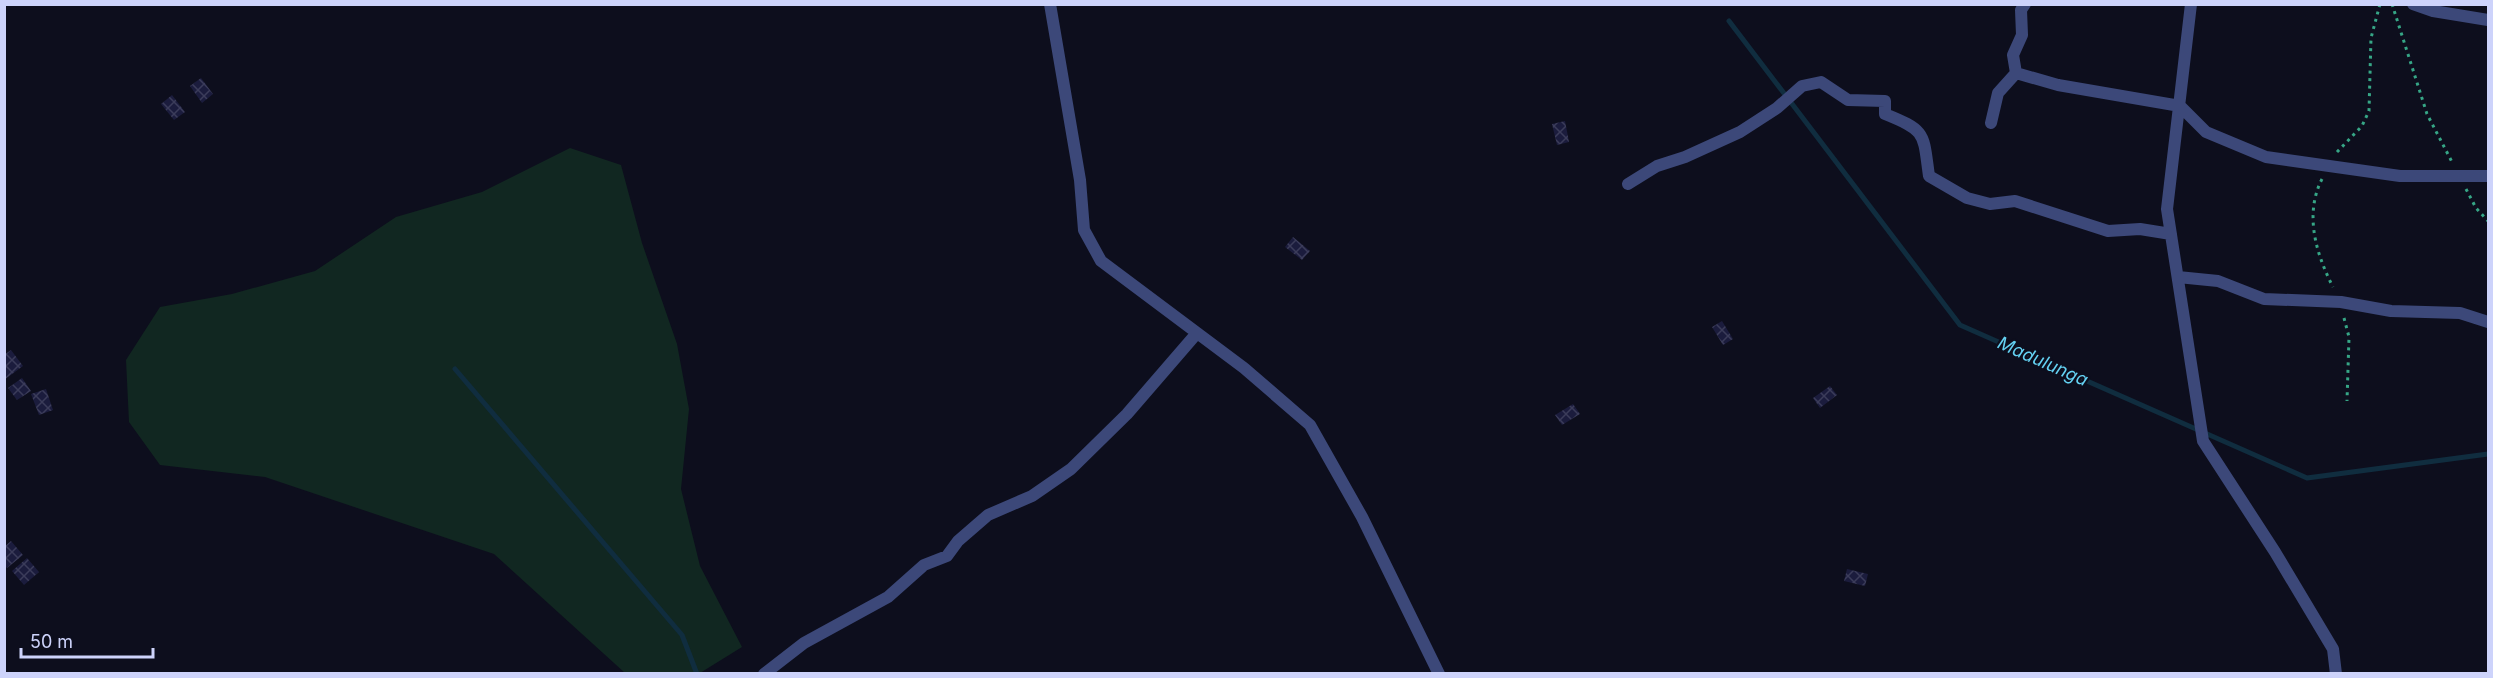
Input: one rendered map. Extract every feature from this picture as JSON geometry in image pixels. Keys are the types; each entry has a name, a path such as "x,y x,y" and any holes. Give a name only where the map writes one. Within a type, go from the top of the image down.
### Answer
{"street":[{"path":"1050,4 1080,180 1084,230 1101,261 1244,368 1310,425 1362,517 1439,674"},
{"path":"2016,73 2013,56 2022,35 2021,10 2025,4"},
{"path":"2191,4 2168,209 2203,441 2275,552 2333,649 2336,674"},
{"path":"2413,4 2433,11 2488,20"},
{"path":"2016,73 2058,85 2180,106 2206,132 2266,157 2400,176 2458,174 2488,176"},
{"path":"1991,123 1998,93 2016,73"},
{"path":"1629,184 1657,166 1740,132 1777,108 1802,86 1821,82 1848,100 1885,101 1885,114 1914,125 1924,140 1929,176 1967,198 1990,204 2015,201 2108,231 2140,229 2171,234"},
{"path":"2178,277 2218,281 2264,299 2341,302 2391,311 2460,313 2488,322"},
{"path":"764,674 804,643 888,597 924,565 947,556 958,541 988,515 1032,496 1071,470 1127,414 1197,333"}],"path":[{"path":"2348,401 2349,337 2341,302 2320,263 2313,234 2317,188 2335,154 2362,126 2369,111 2371,38 2380,4"},
{"path":"2392,4 2427,114 2476,208 2488,221"}],"green space":[{"path":"570,148 621,165 642,243 677,344 689,409 681,489 700,566 742,647 700,673 625,673 494,554 265,477 160,465 129,422 126,360 160,307 232,294 315,271 396,217 482,192"}],"building":[{"path":"201,78 213,94 202,103 190,86"},
{"path":"172,95 185,112 174,120 161,104"},
{"path":"1565,121 1569,142 1557,145 1552,124"},
{"path":"1293,237 1310,251 1302,260 1285,247"},
{"path":"1722,321 1733,339 1723,345 1712,327"},
{"path":"11,350 23,366 4,380 4,355"},
{"path":"22,378 31,391 17,400 8,388"},
{"path":"1830,386 1837,395 1820,408 1813,398"},
{"path":"46,389 53,410 39,415 31,394"},
{"path":"1573,404 1580,414 1562,425 1555,415"},
{"path":"11,541 23,555 7,568 4,565 4,547"},
{"path":"27,558 39,572 24,585 12,571"},
{"path":"1847,569 1868,574 1865,586 1844,581"}],"waterway":[{"name":"Madulunga","path":"1729,21 1960,325 2307,478 2488,454"},
{"path":"455,369 682,635 697,674"}]}
